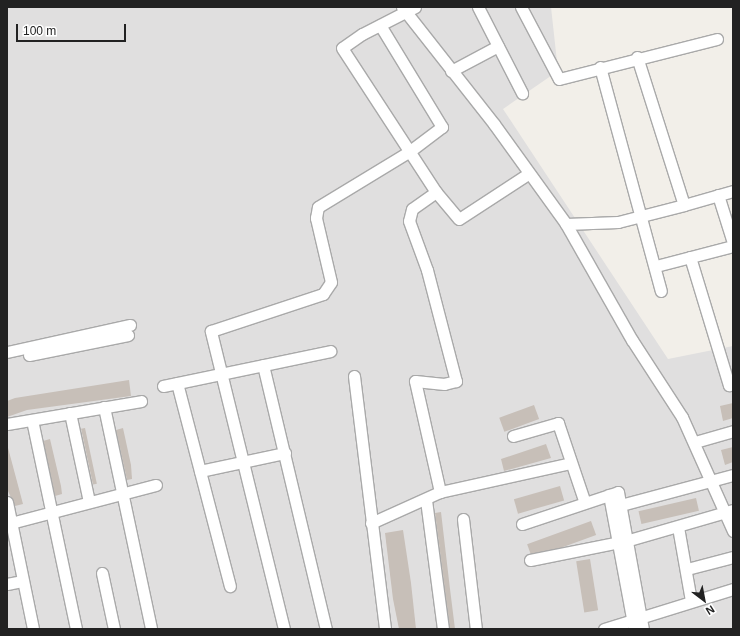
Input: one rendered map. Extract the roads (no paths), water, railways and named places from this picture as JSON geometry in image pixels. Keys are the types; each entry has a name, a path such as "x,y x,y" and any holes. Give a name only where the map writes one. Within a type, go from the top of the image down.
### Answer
{"street":[{"path":"478,7 522,93"},
{"path":"521,7 558,80 637,57 717,39"},
{"path":"528,174 459,218 436,192 342,48 408,9 451,71 566,224 695,442 711,481 729,511 733,531"},
{"path":"284,629 245,461 211,331 323,294 331,282 316,218 318,207 410,151 443,124 380,25"},
{"path":"451,71 498,46"},
{"path":"637,57 684,205"},
{"path":"600,67 656,266 661,292"},
{"path":"566,224 618,222 641,214 684,205 733,191"},
{"path":"436,192 412,209 409,221 427,270 456,382 444,384 415,380 440,492"},
{"path":"718,195 733,243"},
{"path":"656,266 733,246"},
{"path":"690,257 729,385 733,384"},
{"path":"7,352 129,330 7,359"},
{"path":"163,386 330,351"},
{"path":"263,365 326,629"},
{"path":"354,376 385,629"},
{"path":"177,384 230,586"},
{"path":"7,424 141,400"},
{"path":"104,407 151,629"},
{"path":"70,413 88,502"},
{"path":"32,420 76,629"},
{"path":"513,436 558,423 585,503"},
{"path":"695,442 733,431"},
{"path":"200,471 285,453"},
{"path":"371,523 426,500 440,492 571,463"},
{"path":"621,505 733,475"},
{"path":"8,525 88,502 156,485"},
{"path":"522,524 613,494"},
{"path":"613,494 621,505 624,540"},
{"path":"613,494 624,540 638,625"},
{"path":"426,500 443,629"},
{"path":"7,502 8,525 16,582 28,629"},
{"path":"530,560 678,527 729,511"},
{"path":"463,519 476,629"},
{"path":"678,527 687,569 691,601"},
{"path":"687,569 733,557"},
{"path":"102,573 114,629"},
{"path":"16,582 33,629"},
{"path":"604,629 638,625 691,601 733,589"}]}
